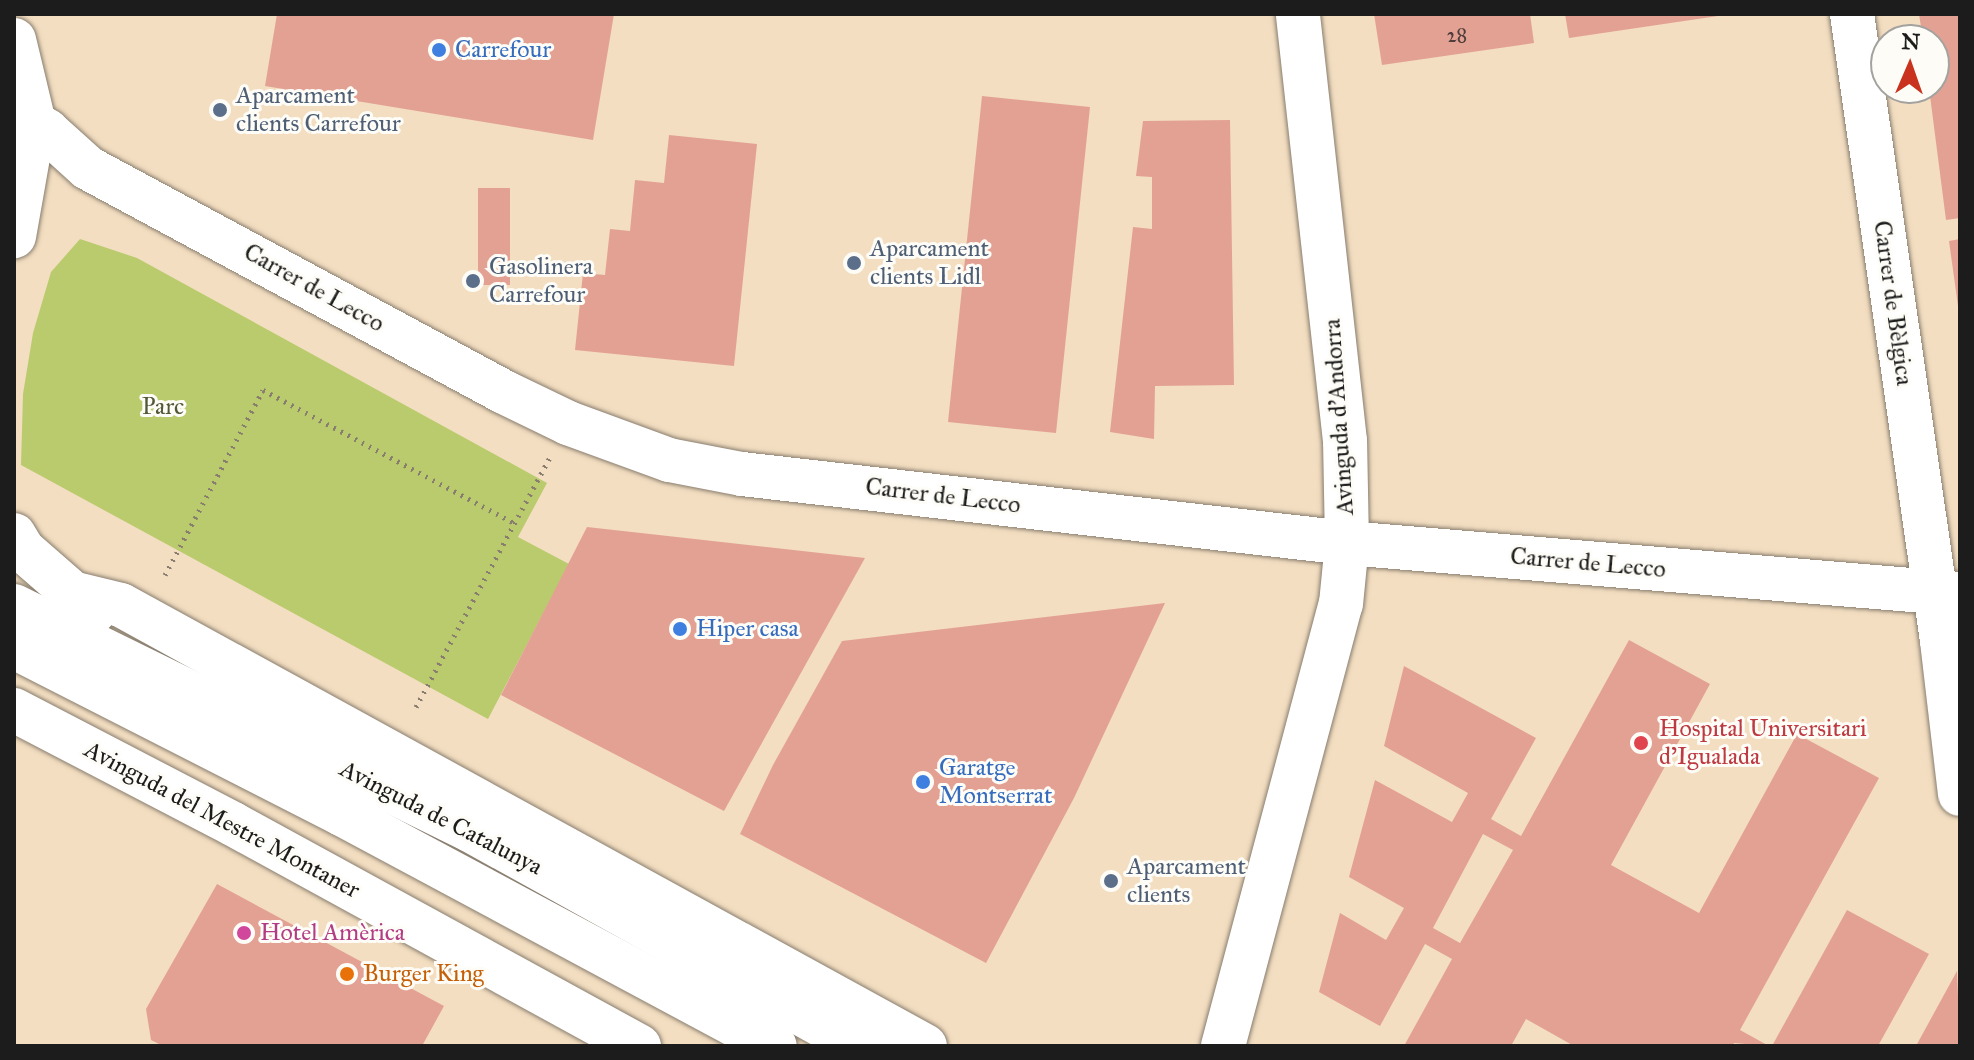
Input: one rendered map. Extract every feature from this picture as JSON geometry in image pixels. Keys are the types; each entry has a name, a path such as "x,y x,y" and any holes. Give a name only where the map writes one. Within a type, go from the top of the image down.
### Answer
{"street":[{"name":"Avinguda d'Andorra","path":"1223,1046 1341,604 1347,543 1345,441 1298,14"},
{"name":"Carrer de Bèlgica","path":"1852,14 1947,593 1960,794"},
{"path":"14,40 24,117 14,236"},
{"name":"Carrer de Lecco","path":"24,117 88,168 504,392 568,423 669,460 742,474 1347,543 1947,593"},
{"path":"14,535 23,550 184,689"},
{"path":"72,593 121,605 925,1046"},
{"name":"Avinguda de Catalunya","path":"14,606 470,830 859,1046"},
{"name":"Avinguda de Catalunya","path":"14,647 342,814 775,1046"},
{"path":"55,668 156,784"},
{"name":"Avinguda del Mestre Montaner","path":"14,710 639,1046"}],"path":[{"path":"165,575 263,390 514,523"},
{"path":"416,707 568,423"}],"green space":[{"name":"Parc","path":"80,239 137,258 547,483 518,537 569,564 488,719 21,465 23,394 33,333 51,272"}],"building":[{"name":"Carrefour","path":"277,14 614,14 593,140 265,86"},
{"path":"1374,14 1530,14 1534,43 1382,65"},
{"path":"1565,14 1718,14 1718,16 1569,38"},
{"path":"1919,14 1960,14 1960,218 1946,220 1931,104 1950,104 1950,24 1921,24"},
{"path":"982,96 1090,107 1056,433 948,422"},
{"path":"1230,120 1234,385 1155,386 1154,439 1110,432 1133,227 1152,229 1152,177 1136,176 1143,121"},
{"path":"669,135 757,144 734,366 575,350 583,273 605,275 610,229 630,231 635,180 664,183"},
{"path":"478,188 510,188 510,285 478,285"},
{"path":"1960,239 1960,306 1958,306 1949,241"},
{"name":"Hiper casa","path":"587,527 865,558 724,811 501,695"},
{"name":"Garatge Montserrat","path":"1165,603 1074,798 986,963 740,834 773,765 842,641"},
{"name":"Hospital Universitari d'Igualada","path":"1629,640 1710,684 1611,865 1699,913 1797,734 1879,778 1740,1030 1769,1046 1734,1043 1733,1046 1574,1046 1526,1019 1511,1046 1404,1046 1452,959 1425,944 1380,1026 1319,992 1340,913 1386,940 1404,908 1349,877 1375,780 1452,822 1468,793 1384,746 1404,666 1536,738 1491,819 1521,836","holes":["1483,834 1513,850 1460,943 1433,928"]},
{"path":"217,884 444,1006 422,1046 163,1046 151,1040 146,1009"},
{"path":"1847,910 1929,954 1878,1046 1772,1046"},
{"path":"1957,971 1960,1046 1916,1046"}],"place":[{"name":"Carrefour","path":"439,50"},
{"name":"Aparcament clients Carrefour","path":"220,110"},
{"name":"Aparcament clients Lidl","path":"854,263"},
{"name":"Gasolinera Carrefour","path":"473,281"},
{"name":"Hiper casa","path":"680,629"},
{"name":"Hospital Universitari d'Igualada","path":"1641,743"},
{"name":"Garatge Montserrat","path":"923,782"},
{"name":"Aparcament clients","path":"1111,881"},
{"name":"Hotel Amèrica","path":"244,933"},
{"name":"Burger King","path":"347,974"}]}
